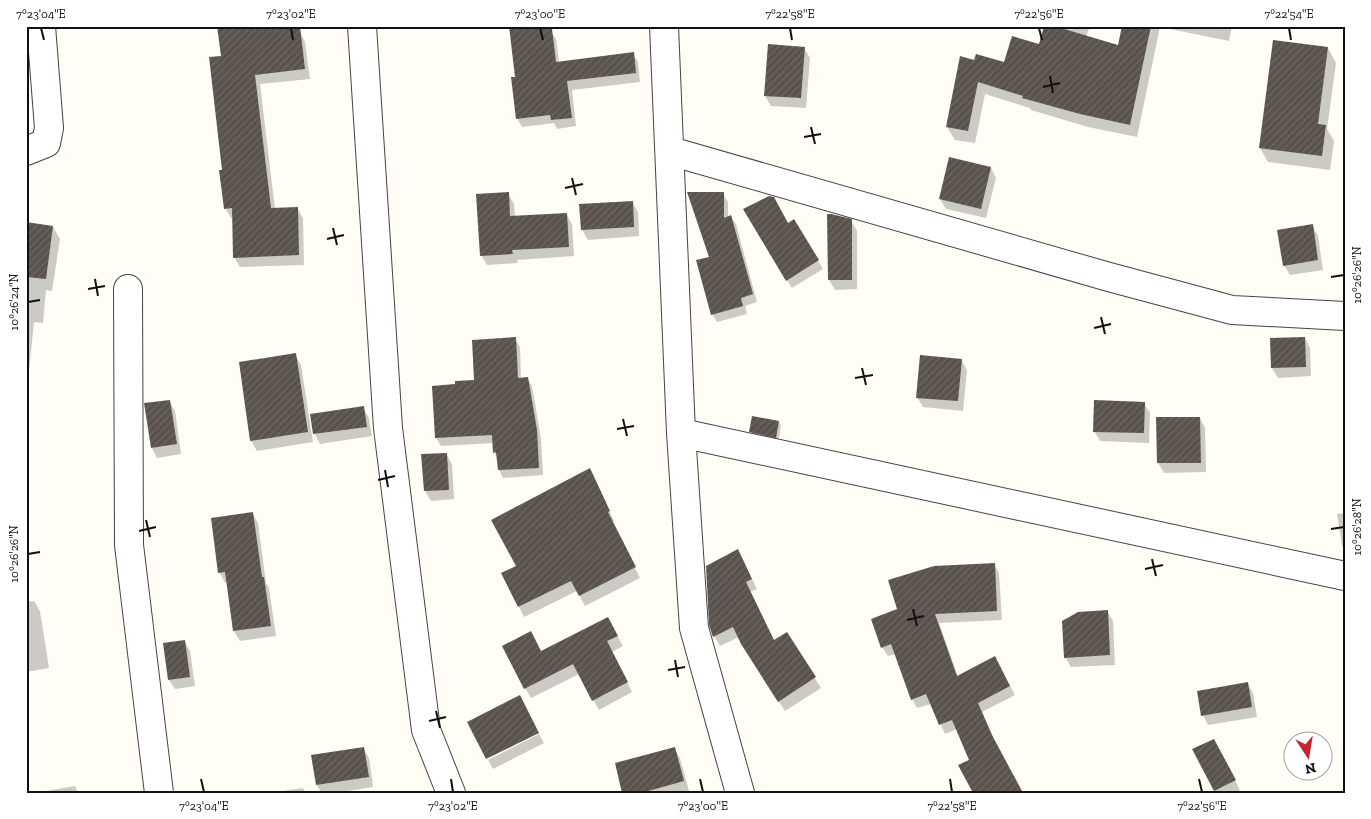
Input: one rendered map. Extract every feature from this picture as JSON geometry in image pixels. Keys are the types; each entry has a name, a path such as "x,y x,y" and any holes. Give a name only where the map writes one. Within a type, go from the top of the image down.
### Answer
{"street":[{"path":"26,151 46,143 49,128 41,26"},
{"path":"362,26 388,428 426,730 451,793"},
{"path":"664,26 681,433 694,628 740,793"},
{"path":"670,151 1232,310 1345,316"},
{"path":"128,289 129,545 159,793"},
{"path":"681,433 1345,576"}],"building":[{"path":"217,26 300,26 305,69 255,75 271,208 298,207 299,255 233,258 232,208 224,209 219,170 222,170 209,57 221,56"},
{"path":"509,26 547,26 547,29 552,29 556,62 634,52 636,73 567,81 572,118 551,120 550,115 516,119 511,77 515,77"},
{"path":"1044,26 1054,26 1118,45 1122,26 1151,26 1130,125 1022,98 1023,96 978,82 968,131 946,127 960,56 974,60 976,54 1004,62 1012,36 1039,44"},
{"path":"1273,40 1328,47 1318,124 1326,125 1322,156 1259,148"},
{"path":"768,44 805,47 801,98 764,96"},
{"path":"949,157 991,167 981,209 939,199"},
{"path":"509,192 510,216 567,213 569,247 512,250 513,254 480,256 476,194"},
{"path":"687,192 724,192 724,218 731,215 753,294 741,298 743,306 711,315 696,260 709,257"},
{"path":"769,196 774,197 788,223 794,219 819,260 786,281 743,209"},
{"path":"633,201 634,227 581,230 579,204"},
{"path":"827,214 852,219 852,280 828,280"},
{"path":"26,222 53,226 46,279 26,277"},
{"path":"1313,224 1318,260 1283,266 1277,230"},
{"path":"516,337 518,378 528,377 537,430 539,468 498,470 496,452 493,453 492,435 435,438 432,386 455,384 455,381 474,380 472,340"},
{"path":"1305,337 1306,367 1271,368 1270,338"},
{"path":"296,353 308,432 250,441 239,362"},
{"path":"920,355 962,359 958,401 916,398"},
{"path":"170,400 177,444 151,448 144,403"},
{"path":"1094,400 1145,402 1144,433 1093,432"},
{"path":"364,406 367,427 313,434 310,414"},
{"path":"752,416 779,421 776,438 749,432"},
{"path":"1156,417 1200,417 1201,463 1157,463"},
{"path":"447,453 449,490 424,491 421,454"},
{"path":"590,468 610,511 608,512 636,567 579,596 571,581 518,607 501,573 516,566 491,520"},
{"path":"253,512 271,626 233,631 225,572 218,573 211,518"},
{"path":"738,549 752,579 746,582 774,640 787,632 816,677 778,702 741,644 733,627 713,637 709,625 706,566"},
{"path":"995,563 997,611 935,614 957,676 995,656 1010,686 978,703 992,735 1023,793 973,793 958,765 969,760 952,720 939,725 926,694 911,700 891,644 881,648 871,619 897,609 888,580 934,566"},
{"path":"1108,610 1110,655 1064,658 1062,621 1078,612"},
{"path":"608,617 618,636 607,641 628,682 592,701 573,664 524,689 502,646 531,631 541,651"},
{"path":"185,640 190,677 168,680 163,643"},
{"path":"1248,682 1252,707 1201,716 1197,691"},
{"path":"520,695 539,733 486,759 467,722"},
{"path":"1214,739 1236,780 1214,791 1192,749"},
{"path":"364,747 369,777 316,785 311,755"},
{"path":"675,747 684,781 641,793 622,793 615,763"}]}
